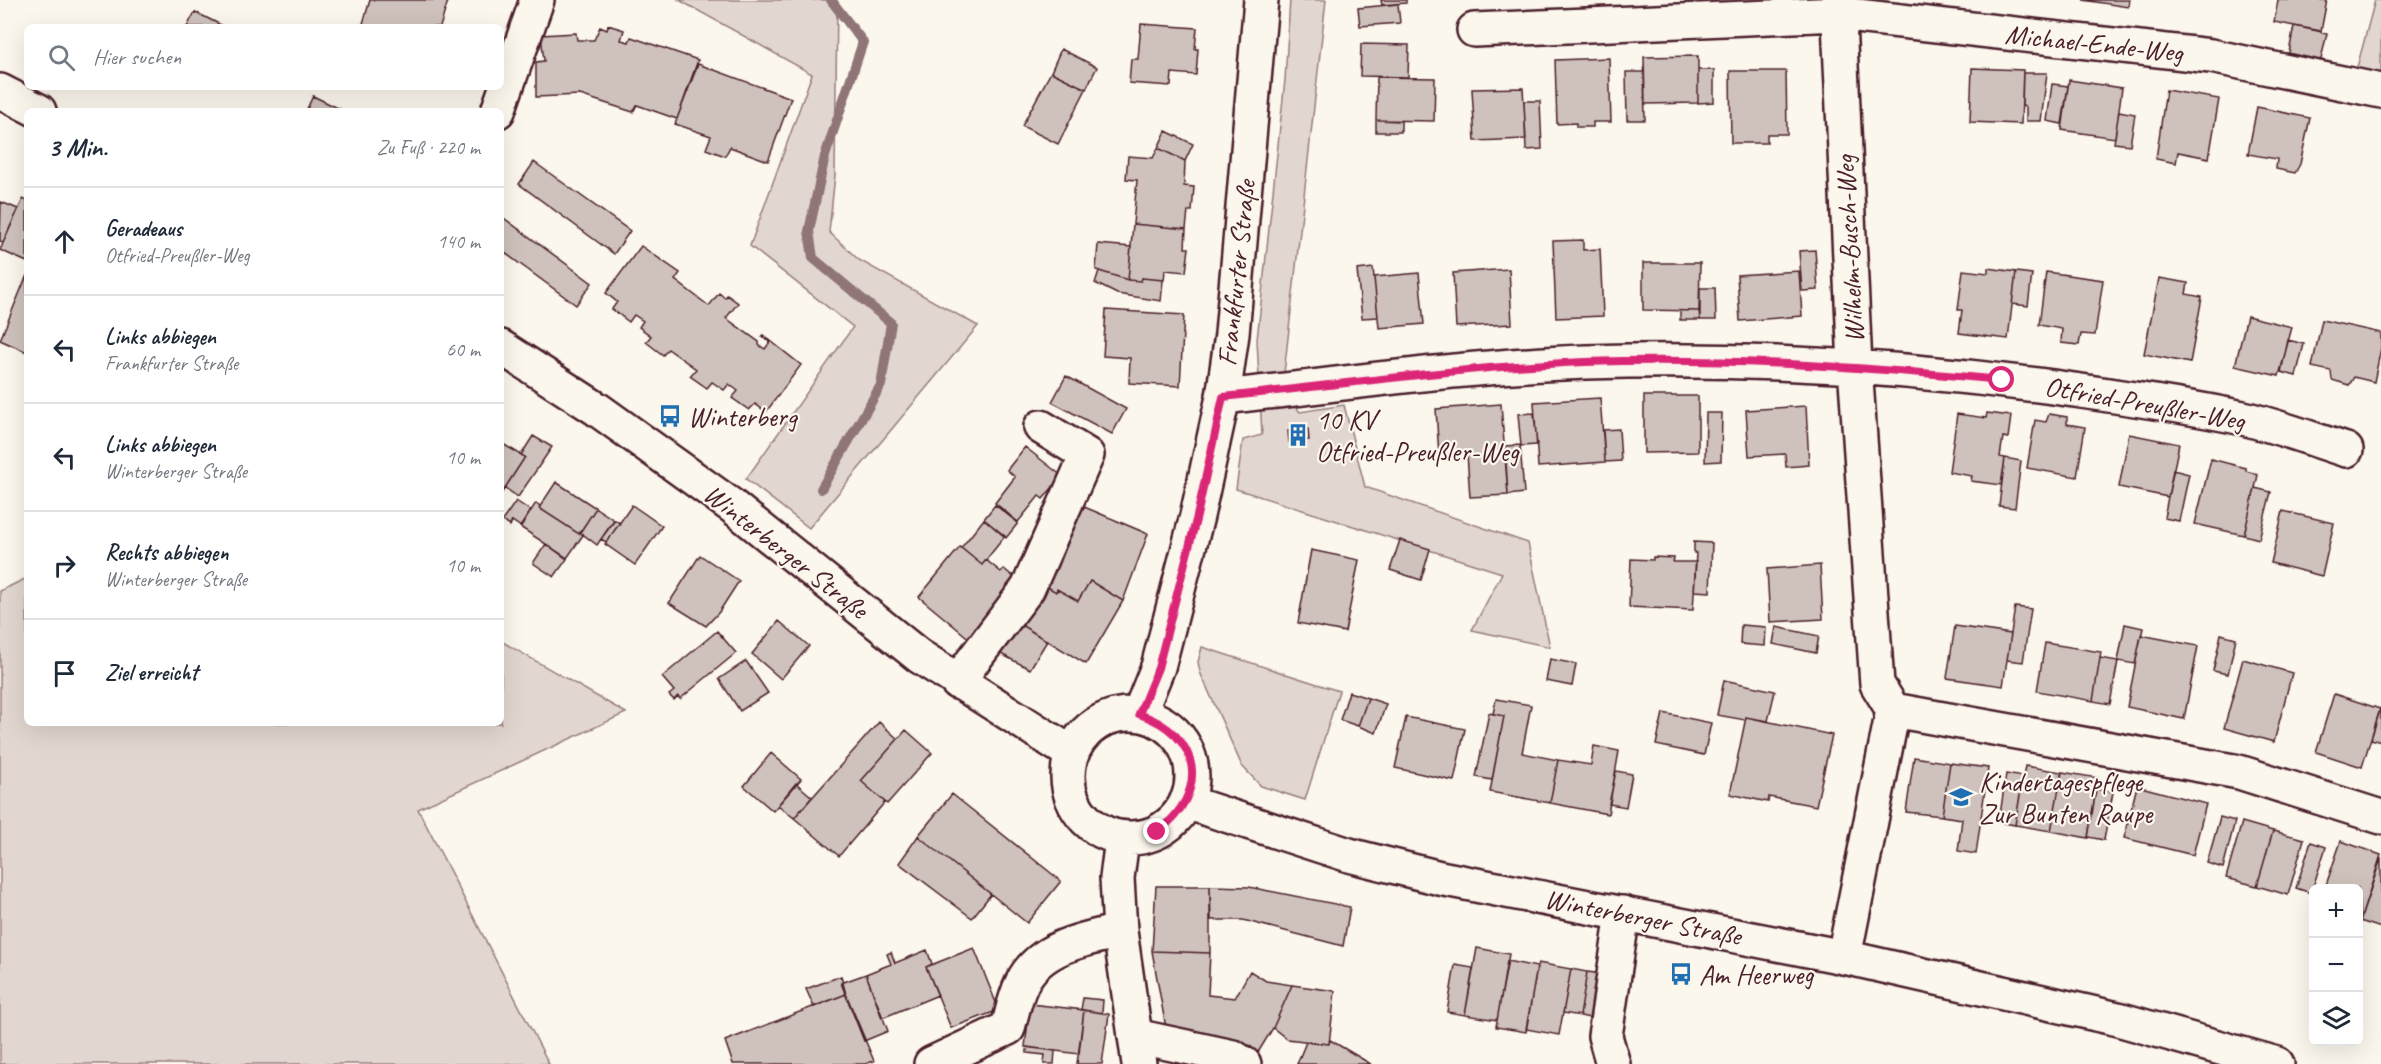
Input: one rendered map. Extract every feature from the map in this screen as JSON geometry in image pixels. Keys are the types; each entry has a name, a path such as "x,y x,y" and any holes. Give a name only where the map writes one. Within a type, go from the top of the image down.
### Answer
{"street":[{"path":"499,108 537,0"},
{"name":"Frankfurter Straße","path":"1139,714 1158,668 1197,516 1223,397 1232,334 1261,0"},
{"name":"Michael-Ende-Weg","path":"1474,30 1838,7 2211,56 2381,91"},
{"name":"Wilhelm-Busch-Weg","path":"1838,7 1855,366 1877,684 1893,710"},
{"path":"0,91 33,108"},
{"name":"Winterberger Straße","path":"504,349 597,409 732,506 919,657 1071,753"},
{"name":"Otfried-Preußler-Weg","path":"1223,397 1488,369 1585,362 1721,361 1855,366 2002,380 2121,396 2244,418 2346,450"},
{"path":"957,682 1028,588 1087,455 1041,427"},
{"path":"1844,957 1893,710 2239,772 2381,817"},
{"path":"1118,714 1139,714 1158,720 1173,731 1185,747 1191,765 1192,784 1186,802 1174,819 1157,832 1137,838 1122,839 1099,830 1085,819 1074,805 1068,788 1067,771 1071,753 1082,735 1098,721 1118,714"},
{"name":"Winterberger Straße","path":"1186,802 1349,855 1440,878 1844,957 2118,1019 2277,1064"},
{"path":"1122,839 1117,878 1120,931 1137,1050 1233,1057 1244,1064"},
{"path":"1613,1064 1605,1036 1623,913"},
{"path":"931,1064 1008,1028 1021,984 1033,966 1049,952 1120,931"}],"shaded area":[{"path":"679,0 837,0 835,175 829,232 859,260 978,326 809,528 746,479 853,327 750,246 812,74"},
{"path":"1290,0 1326,0 1282,391 1300,412 1344,405 1365,487 1528,543 1550,647 1472,630 1502,573 1236,489 1243,440 1262,435 1257,340 1285,80"},
{"path":"2375,0 2381,0 2381,80 2355,75"},
{"path":"24,579 24,726 504,726 504,643 626,713 418,809 549,1064 0,1064 0,591"},
{"path":"1202,647 1339,691 1305,800 1261,786 1242,766 1200,672 1198,662"}],"building":[{"path":"370,0 448,1 441,24 363,24"},
{"path":"1381,0 1406,0 1406,3 1382,5"},
{"path":"2083,0 2129,0 2128,7"},
{"path":"2278,0 2327,0 2321,31 2274,22"},
{"path":"1398,4 1400,23 1360,26 1358,8"},
{"path":"195,12 219,24 189,24"},
{"path":"1141,24 1197,28 1196,75 1172,73 1171,86 1129,83 1131,59 1138,59"},
{"path":"608,25 624,30 621,40 629,42 631,37 698,60 677,119 637,105 633,112 580,95 536,97 536,62 544,61 541,35 576,33 577,40 594,40 600,27 607,30"},
{"path":"2294,26 2327,33 2320,64 2288,58"},
{"path":"1361,44 1409,45 1408,77 1360,76"},
{"path":"1061,49 1097,67 1086,89 1051,72"},
{"path":"1698,56 1698,103 1645,104 1644,57"},
{"path":"1609,58 1611,122 1593,122 1593,127 1576,127 1576,123 1557,124 1555,60"},
{"path":"698,64 791,98 768,161 730,147 725,156 706,149 711,136 675,124"},
{"path":"1972,68 2023,70 2021,124 1970,122"},
{"path":"1698,70 1714,70 1714,102 1698,103"},
{"path":"1730,71 1786,71 1787,134 1767,134 1767,143 1731,143"},
{"path":"1051,72 1086,89 1058,144 1022,126"},
{"path":"1626,72 1644,72 1645,120 1627,120"},
{"path":"2023,73 2047,73 2041,121 2026,121 2026,107 2022,106"},
{"path":"1377,77 1435,78 1434,121 1376,120"},
{"path":"2069,80 2122,88 2115,138 2062,130"},
{"path":"2052,84 2068,86 2062,124 2047,121"},
{"path":"1523,88 1526,139 1475,141 1472,89"},
{"path":"2166,90 2219,99 2209,158 2178,152 2176,163 2156,159"},
{"path":"313,96 338,108 307,108"},
{"path":"1524,101 1540,101 1542,149 1526,150"},
{"path":"2257,107 2310,118 2300,164 2295,173 2276,169 2277,159 2248,154"},
{"path":"2119,111 2135,114 2130,145 2114,143"},
{"path":"1376,120 1401,121 1401,132 1376,132"},
{"path":"1166,131 1193,144 1185,161 1158,148"},
{"path":"1158,148 1185,161 1184,186 1194,187 1192,211 1188,211 1186,229 1133,224 1137,180 1126,179 1128,156 1153,158"},
{"path":"534,162 630,231 614,254 519,184"},
{"path":"23,199 24,261 0,250"},
{"path":"1,202 18,209 3,243 0,242"},
{"path":"504,218 592,283 576,305 504,252"},
{"path":"1133,224 1186,229 1185,248 1189,248 1186,272 1165,270 1164,280 1142,278 1141,281 1128,280"},
{"path":"1583,240 1583,250 1600,249 1603,316 1556,318 1553,241"},
{"path":"1098,244 1131,247 1128,280 1096,270"},
{"path":"641,246 680,273 675,280 709,306 719,293 725,298 727,295 738,303 726,318 765,349 770,342 762,337 763,335 801,365 766,412 755,404 749,410 732,398 738,391 729,384 724,390 712,382 707,388 690,376 696,369 668,349 663,355 646,342 651,336 639,327 643,321 634,315 629,322 612,309 617,302 606,293"},
{"path":"1815,250 1818,290 1802,291 1799,251"},
{"path":"1643,263 1700,263 1699,311 1643,310"},
{"path":"1373,268 1378,317 1362,318 1357,270"},
{"path":"1988,268 2016,272 2008,339 1959,333 1962,310 1958,310 1963,270 1988,273"},
{"path":"1509,269 1512,324 1456,327 1453,273"},
{"path":"1099,271 1128,280 1141,281 1142,278 1163,280 1161,301 1117,294 1095,283"},
{"path":"1799,271 1802,316 1740,321 1737,275"},
{"path":"2016,272 2032,274 2028,306 2012,304"},
{"path":"2046,272 2103,280 2095,335 2081,334 2079,345 2061,343 2062,329 2039,325"},
{"path":"1419,273 1424,324 1379,328 1374,277"},
{"path":"2159,278 2188,283 2186,294 2202,297 2190,363 2144,354"},
{"path":"24,282 24,351 0,340"},
{"path":"1700,288 1715,288 1716,320 1700,320"},
{"path":"1106,310 1184,315 1180,386 1129,383 1130,358 1103,356"},
{"path":"1680,311 1699,311 1700,320 1680,320"},
{"path":"2247,316 2292,327 2279,376 2235,366"},
{"path":"2322,320 2381,333 2381,348 2374,382 2354,377 2349,385 2332,380 2331,371 2312,367"},
{"path":"2288,340 2304,344 2296,376 2281,372"},
{"path":"1066,376 1126,409 1112,434 1052,402"},
{"path":"1644,396 1698,396 1698,452 1644,453"},
{"path":"1600,398 1605,462 1538,467 1534,402"},
{"path":"1501,404 1508,495 1470,497 1467,454 1439,456 1436,409"},
{"path":"1806,406 1809,465 1786,467 1785,454 1749,456 1746,410"},
{"path":"1534,413 1537,445 1521,446 1518,414"},
{"path":"1706,413 1722,413 1721,461 1705,462"},
{"path":"1987,413 2011,416 2008,438 2003,437 2000,457 2005,458 2001,485 1971,481 1972,476 1949,472 1957,414 1986,418"},
{"path":"2049,414 2067,417 2067,424 2085,427 2077,477 2027,468 2035,420 2046,422"},
{"name":"10 KV Otfried-Preußler-Weg","path":"1308,429 1309,440 1289,442 1288,431"},
{"path":"1619,429 1621,461 1605,462 1603,430"},
{"path":"2129,434 2179,444 2168,497 2119,487"},
{"path":"533,436 552,447 518,497 505,488 525,457 521,455"},
{"path":"504,445 525,457 504,489"},
{"path":"1520,445 1524,493 1508,495 1505,446"},
{"path":"1025,447 1062,476 1043,499 1039,496 1018,522 995,503 1015,477 1007,470"},
{"path":"2005,458 2021,461 2015,508 1999,506"},
{"path":"2211,459 2246,468 2246,471 2258,475 2244,535 2195,524"},
{"path":"2173,470 2189,474 2179,521 2164,518"},
{"path":"556,482 596,508 579,534 539,508"},
{"path":"2255,488 2271,492 2259,539 2244,535"},
{"path":"516,501 531,511 521,527 512,521 510,526 504,522 504,518"},
{"path":"536,503 540,506 539,508 583,535 567,558 520,527"},
{"path":"632,505 662,526 635,565 605,544"},
{"path":"995,505 1018,523 1006,538 984,519"},
{"path":"1082,506 1148,534 1123,601 1090,581 1078,601 1057,589 1056,592 1044,585 1058,568"},
{"path":"596,508 614,520 597,545 580,532"},
{"path":"2283,511 2334,523 2322,576 2271,563"},
{"path":"984,519 1005,536 982,565 961,548"},
{"path":"615,520 620,523 606,542 601,539"},
{"path":"1400,540 1430,549 1421,580 1390,570"},
{"path":"1694,542 1712,543 1710,592 1694,591 1696,553 1694,553"},
{"path":"546,544 567,559 554,577 533,563"},
{"path":"960,547 982,565 986,560 1001,572 1004,569 1021,583 972,641 919,597"},
{"path":"1311,550 1359,560 1345,632 1298,623"},
{"path":"700,555 739,581 719,612 706,626 669,603"},
{"path":"1653,557 1674,558 1673,562 1696,562 1693,610 1629,607 1631,559 1653,560"},
{"path":"1820,565 1823,619 1770,622 1767,569"},
{"path":"1090,581 1123,601 1086,664 1021,625 1044,585 1056,592 1057,589 1078,601"},
{"path":"2015,607 2031,609 2023,662 2007,660"},
{"path":"1016,619 1021,625 1047,641 1030,669 993,650"},
{"path":"779,621 809,646 781,679 752,654"},
{"path":"2125,624 2143,628 2135,664 2118,661"},
{"path":"1741,625 1766,627 1765,646 1740,644"},
{"path":"1955,626 2011,634 2003,686 1947,678"},
{"path":"1776,627 1819,636 1816,653 1773,644"},
{"path":"717,631 736,653 680,699 678,696 674,700 669,695 674,691 662,677"},
{"path":"2221,634 2236,638 2228,674 2213,671"},
{"path":"2141,635 2198,646 2184,719 2127,707"},
{"path":"2045,643 2101,652 2093,701 2037,691"},
{"path":"2100,658 2118,661 2110,704 2093,701"},
{"path":"1550,659 1576,664 1572,686 1546,681"},
{"path":"2243,659 2292,673 2274,742 2224,728"},
{"path":"746,661 768,693 740,711 719,679"},
{"path":"1724,680 1775,691 1768,721 1717,715"},
{"path":"1349,692 1368,698 1358,726 1340,720"},
{"path":"2334,694 2380,709 2362,767 2316,752"},
{"path":"1368,698 1386,704 1376,733 1358,726"},
{"path":"1496,699 1531,705 1522,753 1558,760 1550,803 1490,792 1504,716 1493,714"},
{"path":"2381,707 2381,742 2371,739"},
{"path":"1489,713 1504,716 1492,780 1476,777"},
{"path":"1663,713 1711,723 1704,755 1656,745"},
{"path":"1406,717 1465,729 1454,781 1395,768"},
{"path":"1746,717 1832,735 1816,806 1769,797 1768,802 1730,794"},
{"path":"879,722 898,739 861,781 885,802 839,856 794,818"},
{"path":"906,730 932,753 887,804 861,781"},
{"path":"1594,746 1619,751 1608,814 1550,803 1558,760 1591,765"},
{"path":"771,753 801,779 773,811 744,786"},
{"path":"1914,757 1950,763 1942,816 1906,812"},
{"path":"1950,763 1988,768 1976,854 1958,851 1962,819 1942,816"},
{"path":"2025,766 2062,772 2051,831 2015,825"},
{"path":"1616,771 1632,774 1626,807 1609,804"},
{"path":"2062,772 2098,778 2088,838 2051,831"},
{"path":"2006,774 2023,777 2015,825 1999,822"},
{"path":"796,783 812,797 794,818 778,805"},
{"path":"2137,786 2206,804 2193,855 2124,838"},
{"path":"2096,789 2113,792 2104,840 2088,837"},
{"path":"952,794 1061,881 1027,923 918,836"},
{"path":"2220,817 2235,821 2223,868 2207,863"},
{"path":"2242,822 2273,831 2257,886 2226,878"},
{"path":"2273,831 2304,839 2288,895 2257,886"},
{"path":"918,836 991,894 972,918 899,863"},
{"path":"2341,841 2381,855 2363,912 2363,884 2326,884"},
{"path":"2311,842 2326,847 2314,884 2309,884 2309,892 2296,888"},
{"path":"2381,858 2381,928 2363,922 2363,912"},
{"path":"1156,886 1210,886 1210,953 1152,951"},
{"path":"1210,886 1249,887 1350,907 1343,946 1243,920 1211,920"},
{"path":"974,948 999,1010 951,1028 926,967"},
{"path":"1477,948 1509,954 1497,1020 1465,1015"},
{"path":"927,950 932,964 926,967 938,995 882,1018 866,974 891,964 887,954 891,952 895,963"},
{"path":"1152,951 1210,953 1208,995 1235,998 1250,971 1266,981 1292,985 1273,1028 1257,1054 1166,1028"},
{"path":"1507,961 1537,967 1526,1032 1496,1027"},
{"path":"1538,963 1571,969 1559,1035 1526,1029"},
{"path":"1455,965 1473,968 1465,1015 1447,1012"},
{"path":"1571,969 1587,972 1580,1016 1563,1013"},
{"path":"1587,972 1603,974 1595,1019 1580,1016"},
{"path":"866,974 888,1031 864,1041 841,983"},
{"path":"841,976 846,994 814,1007 806,989"},
{"path":"1292,985 1335,991 1329,1044 1287,1039 1273,1028"},
{"path":"846,994 874,1061 865,1064 733,1064 725,1041"},
{"path":"1083,998 1103,1000 1102,1013 1081,1010"},
{"path":"1030,1004 1084,1010 1079,1054 1025,1047"},
{"path":"1084,1010 1109,1014 1102,1064 1077,1064"},
{"path":"1330,1040 1371,1064 1297,1064 1306,1042 1329,1044"},
{"path":"1027,1047 1055,1051 1054,1064 1044,1064 1045,1055 1027,1053"}],"waterway":[{"path":"821,489 881,385 891,323 813,258 809,231 825,156 863,42 831,0"}],"place":[{"name":"Winterberg","path":"670,416"},
{"name":"10 KV Otfried-Preußler-Weg","path":"1298,435"},
{"name":"Kindertagespflege Zur Bunten Raupe","path":"1961,797"},
{"name":"Am Heerweg","path":"1681,974"}],"route":[{"path":"1157,832 1174,819 1186,802 1192,784 1191,765 1185,747 1173,731 1158,720 1139,714 1158,668 1197,516 1223,397 1488,369 1585,362 1721,361 1855,366 2002,380"}]}
